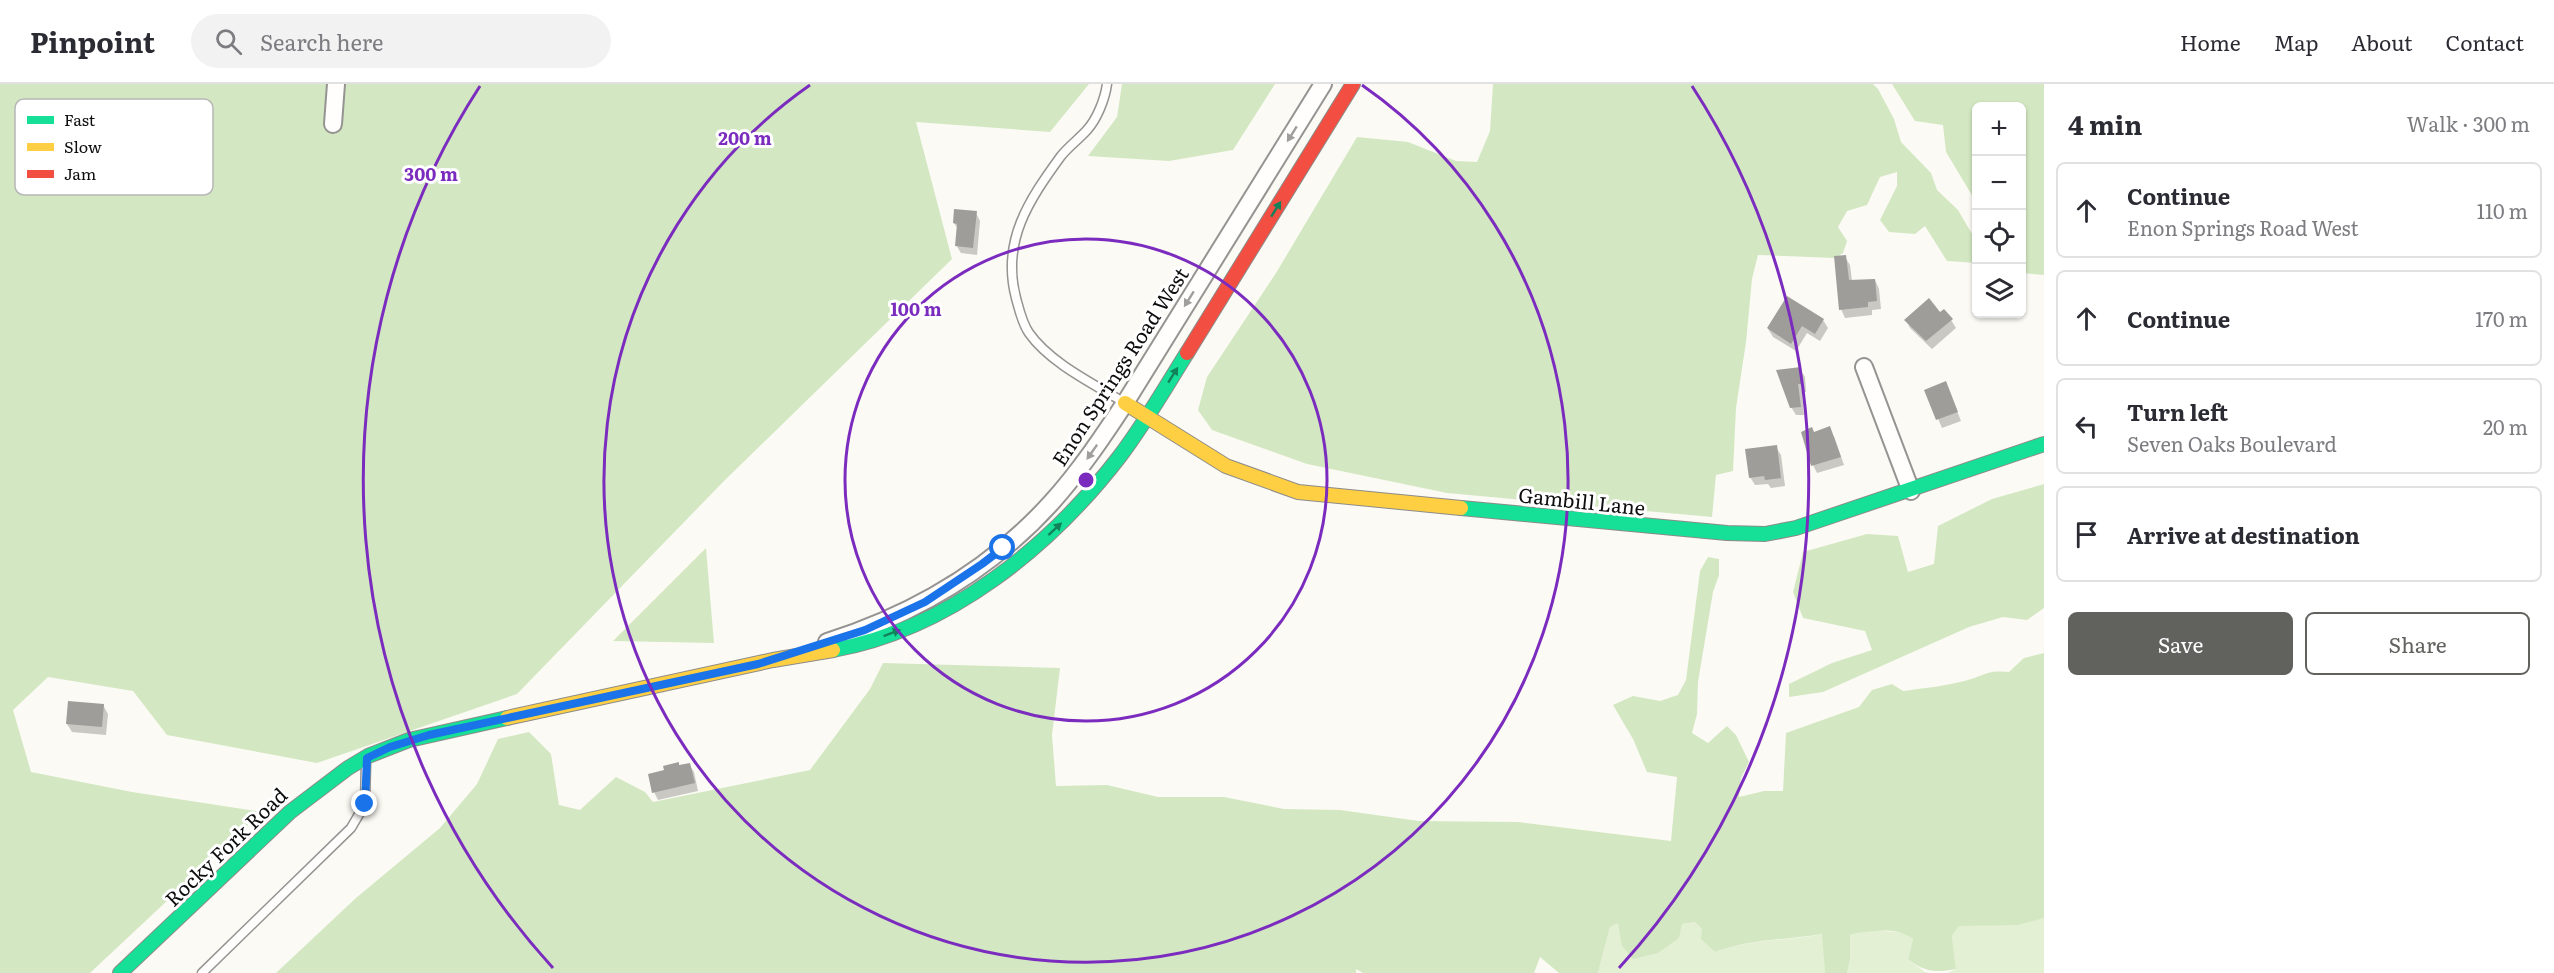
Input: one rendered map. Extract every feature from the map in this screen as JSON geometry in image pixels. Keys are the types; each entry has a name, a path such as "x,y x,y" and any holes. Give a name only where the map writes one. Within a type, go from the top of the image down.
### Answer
{"street":[{"path":"333,124 336,84"},
{"name":"Enon Springs Road West","path":"758,664 885,622 925,602 982,564 1050,504 1090,454 1125,403 1323,84"},
{"name":"Rocky Fork Road","path":"120,973 303,798 367,758 390,747 429,735 758,664 838,650 877,639 968,596 1015,564 1068,517 1101,482 1149,419 1162,393 1353,84"},
{"path":"1864,367 1911,491"},
{"name":"Gambill Lane","path":"1125,403 1226,466 1298,492 1639,525 1765,534 1796,528 1911,491 2044,444"}],"lane":[{"path":"1107,84 1105,96 1089,128 1067,148 1025,210 1015,235 1012,284 1019,310 1029,333 1061,364 1125,403"},
{"path":"202,973 351,828 365,804 367,758"}],"green space":[{"path":"0,84 1089,84 1050,132 916,122 952,259 724,481 517,694 317,763 167,735 133,691 48,677 13,710 31,772 132,792 262,812 90,973 0,973"},
{"path":"1122,84 1275,84 1233,150 1169,161 1088,156 1117,117"},
{"path":"1493,84 1873,84 1894,119 1901,142 1931,173 1937,190 1958,210 1972,234 1972,263 1947,261 1925,226 1915,234 1889,232 1880,220 1897,186 1897,172 1880,177 1867,205 1847,211 1838,227 1847,241 1843,253 1835,258 1758,255 1752,279 1746,342 1736,408 1733,471 1716,475 1712,517 1447,493 1307,464 1212,430 1198,410 1207,377 1276,273 1357,137 1408,142 1456,161 1477,162 1490,131"},
{"path":"1892,84 2044,84 2044,275 2026,273 2026,102 1972,102 1972,195 1946,152 1943,125 1915,121"},
{"path":"2044,484 2044,608 2027,620 2003,617 1969,627 1823,692 1789,697 1789,684 1832,663 1872,650 1865,631 1803,618 1793,592 1803,552 1867,534 1898,536 1908,572 1934,564 1938,526 1992,499"},
{"path":"706,548 714,643 613,641"},
{"path":"1708,557 1719,559 1719,575 1713,592 1698,682 1697,714 1692,733 1708,743 1727,726 1736,735 1749,762 1741,778 1739,797 1764,791 1783,791 1786,733 1859,707 1872,690 1892,684 1903,691 1928,688 1960,682 1992,672 2009,672 2024,658 2044,653 2044,918 2018,925 1959,926 1952,936 1956,969 1942,971 1919,967 1908,959 1913,939 1899,932 1874,931 1850,935 1850,960 1847,973 1825,973 1822,934 1755,942 1715,952 1701,939 1702,929 1695,922 1682,924 1679,938 1658,953 1633,959 1622,946 1618,923 1610,927 1598,973 1559,973 1540,957 1534,973 1363,973 1356,969 1356,973 276,973 356,898 440,828 477,784 498,739 529,732 551,754 559,805 580,810 616,777 645,792 653,802 810,770 870,689 883,663 1060,668 1052,735 1056,786 1107,785 1158,797 1224,797 1284,809 1340,810 1419,821 1518,822 1671,841 1677,777 1647,772 1633,739 1613,705 1633,696 1660,701 1678,695 1686,680 1700,571"},
{"path":"2044,918 2044,973 1948,973 1956,969 1952,936 1959,926"},
{"path":"1619,922 1682,924 1695,922 1702,929 1715,952 1755,942 1823,934 1825,973 1598,973 1610,927"},
{"path":"1876,930 1905,933 1913,939 1908,959 1925,972 1930,973 1847,973 1850,960 1850,935"}],"building":[{"path":"954,209 977,211 973,248 955,246 957,224 953,223"},
{"path":"1846,255 1849,280 1875,279 1877,301 1868,302 1868,307 1839,310 1834,256"},
{"path":"1787,296 1824,319 1815,334 1802,326 1791,344 1767,328"},
{"path":"1929,298 1940,312 1944,309 1953,319 1926,341 1904,320"},
{"path":"1801,367 1802,384 1798,384 1801,407 1790,408 1776,370"},
{"path":"1946,381 1958,412 1936,420 1924,390"},
{"path":"1830,426 1841,457 1811,466 1801,432 1812,427 1814,432"},
{"path":"1777,445 1781,478 1765,480 1764,476 1749,478 1745,449"},
{"path":"68,701 104,704 102,727 66,724"},
{"path":"679,762 679,765 690,763 695,783 652,793 648,774 664,770 663,766"}],"traffic: fast":[{"path":"833,650 876,639 917,624 994,579 1029,552 1062,522 1120,456 1187,353"},
{"path":"1461,508 1727,533 1765,534 1796,528 2044,444"},
{"path":"120,973 290,812 348,768 368,756 409,740 507,718"}],"traffic: slow":[{"path":"1125,403 1226,466 1298,492 1461,508"},
{"path":"507,718 773,660 833,650"}],"traffic: jam":[{"path":"1187,353 1353,84"}],"route":[{"path":"365,804 367,758 390,747 429,735 758,664 776,656 865,630 925,602 1003,548"}]}
